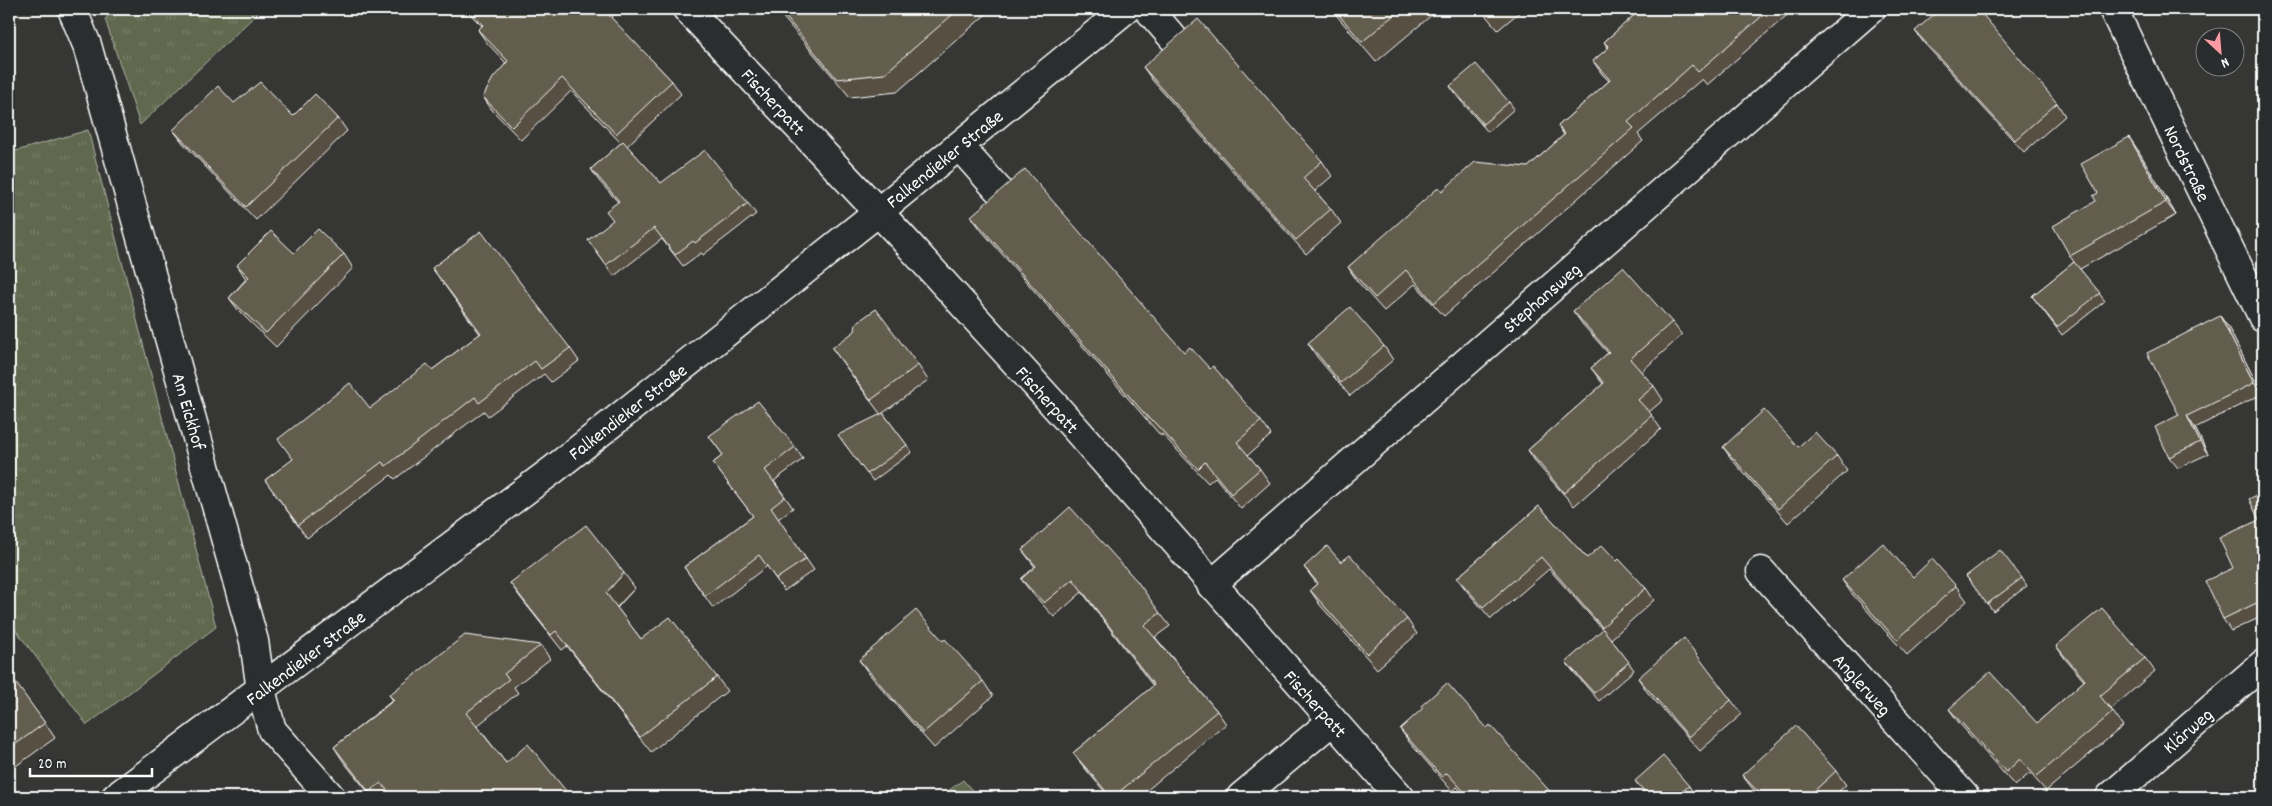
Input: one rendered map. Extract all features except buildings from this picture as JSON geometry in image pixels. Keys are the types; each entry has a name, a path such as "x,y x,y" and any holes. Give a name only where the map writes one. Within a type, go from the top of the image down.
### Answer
{"street":[{"name":"Am Eickhof","path":"72,9 88,46 254,641 262,690 272,730 331,797"},
{"name":"Fischerpatt","path":"687,9 878,212 1075,428 1211,585 1400,797"},
{"name":"Falkendieker Straße","path":"116,797 262,690 554,469 878,212 1126,9"},
{"path":"1148,9 1174,39"},
{"name":"Stephansweg","path":"1211,585 1871,9"},
{"name":"Nordstraße","path":"2114,9 2263,318"},
{"path":"959,146 1001,193"},
{"name":"Anglerweg","path":"1762,571 1965,797"},
{"name":"Klärweg","path":"2110,797 2263,664"},
{"path":"1241,797 1332,721"}],"green space":[{"path":"115,9 262,9 140,125 105,19"},
{"path":"88,130 216,627 87,725 9,621 9,153"},
{"path":"963,780 978,797 940,797"}]}
